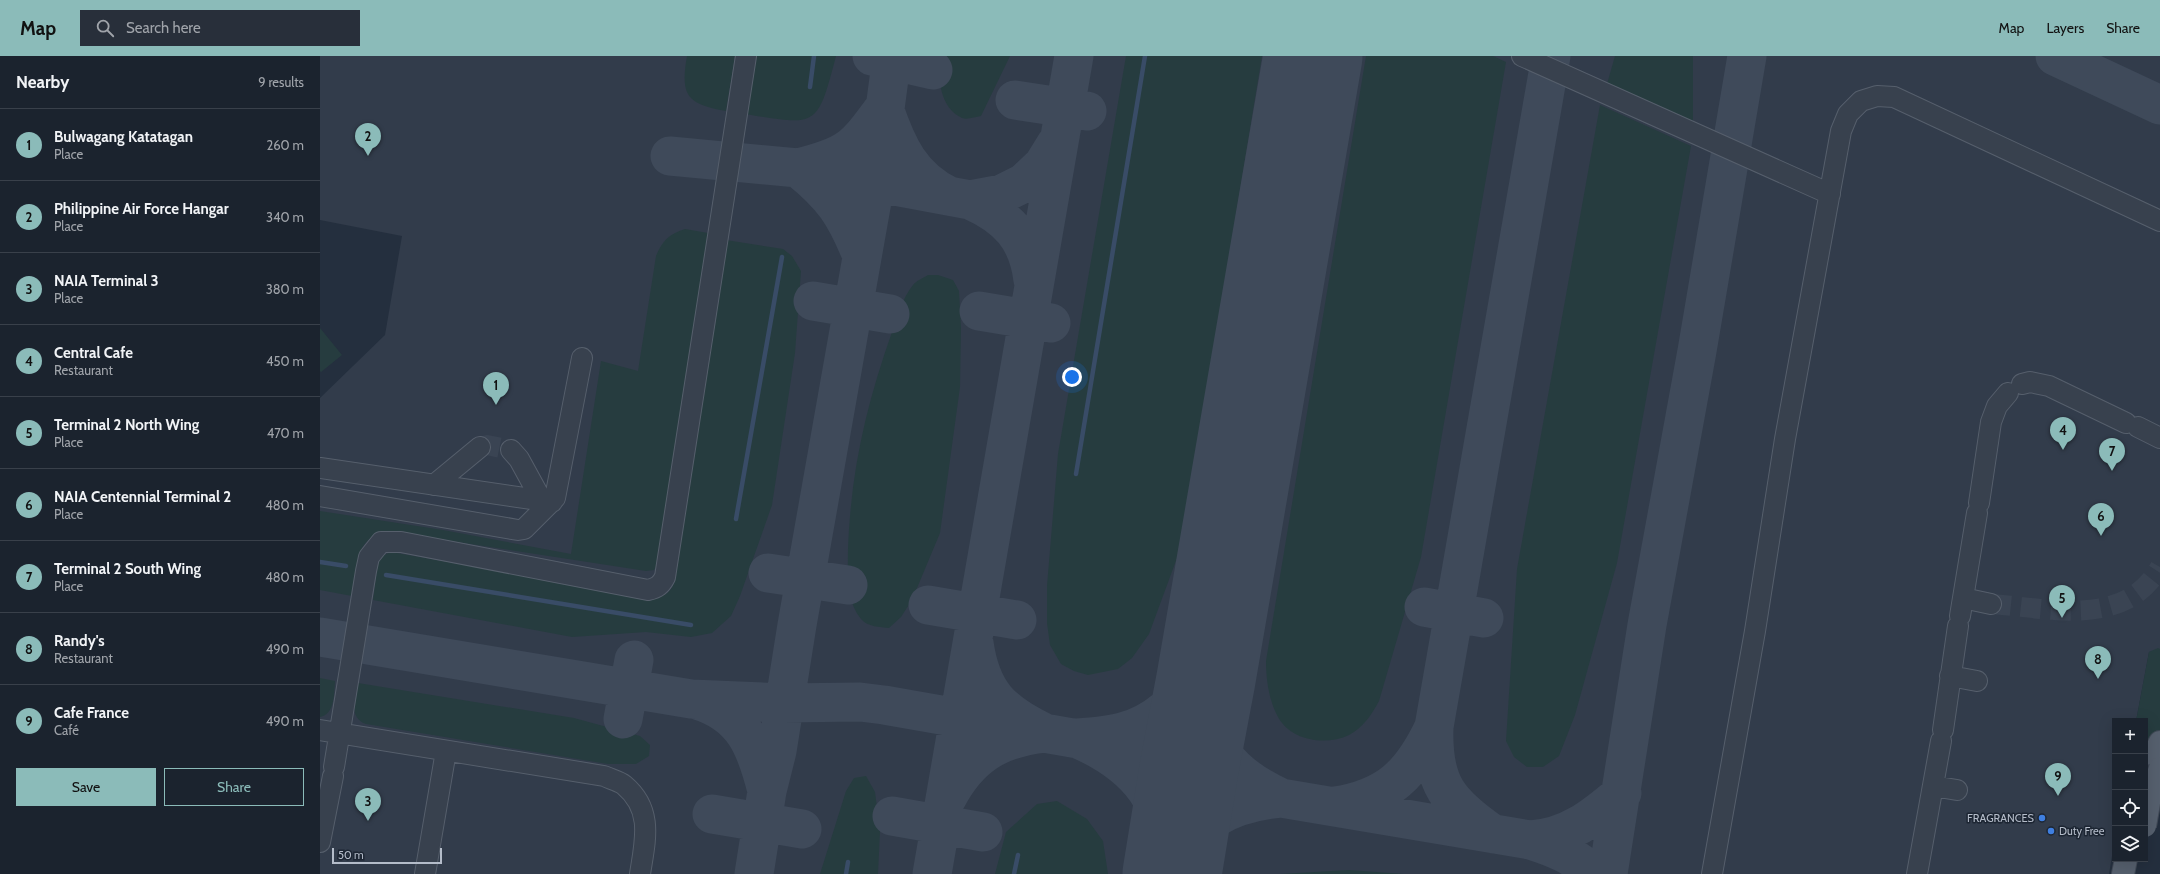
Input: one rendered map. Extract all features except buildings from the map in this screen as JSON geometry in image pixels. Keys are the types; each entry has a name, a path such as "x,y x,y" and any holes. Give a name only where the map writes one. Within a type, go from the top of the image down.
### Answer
{"main road":[{"path":"2148,809 2153,770 2160,742"},
{"path":"2124,874 2126,862"},
{"path":"2137,874 2139,862"}],"lane":[{"path":"320,842 334,771 330,731 369,557 381,542 401,542 648,590 659,586 663,582 746,56"},
{"path":"1522,56 1830,194"},
{"path":"1712,874 1754,637 1785,439 1830,194 1836,152 1843,123 1848,114 1854,106 1868,98 1886,95 1907,102 2160,222"},
{"path":"320,496 518,530 524,528 545,506 582,358"},
{"path":"1917,874 1942,735 1950,676 1991,422 1997,406 2015,388 2030,382 2049,386 2160,438"},
{"path":"434,485 480,447"},
{"path":"511,450 519,459 545,506"},
{"path":"320,468 434,485 545,506"},
{"path":"384,507 389,478"},
{"path":"1960,613 1991,604"},
{"path":"1950,676 1977,681"},
{"path":"330,731 446,752 604,776 624,784 642,806 646,830 640,874"},
{"path":"425,874 446,752"},
{"path":"1933,786 1957,790"}],"shaded area":[{"path":"320,56 2160,56 2160,649 2149,652 2137,718 2112,718 2112,856 2109,874 320,874 320,398 385,335 402,236 320,220"}],"green space":[{"path":"687,56 735,56 726,111 702,105 689,96 686,89 685,80"},
{"path":"754,56 836,56 830,80 818,109 811,116 801,120 787,120 745,114"},
{"path":"939,56 1010,56 981,116 964,119 954,113 949,107 944,99 940,82"},
{"path":"1126,56 1262,56 1181,547 1149,634 1132,658 1118,669 1088,675 1074,671 1061,664 1050,645 1047,623 1047,586 1058,454"},
{"path":"1366,56 1493,56 1506,62 1421,557 1379,701 1367,720 1359,729 1340,738 1320,740 1300,736 1284,725 1278,717 1272,704 1269,690 1266,661"},
{"path":"1615,56 1693,56 1693,124 1607,84"},
{"path":"1600,105 1691,146 1617,563 1575,715 1559,756 1543,767 1527,767 1514,757 1506,741 1517,569"},
{"path":"685,229 708,233 658,564 654,570 646,571 392,532 374,536 362,548 352,596 320,590 320,511 443,530 571,554 601,361 638,371 656,256 661,246 670,236"},
{"path":"726,240 783,249 792,256 801,271 795,353 772,505 740,596 731,616 712,633 691,637 646,632 572,637 373,600 378,562 380,557 391,552 653,598 660,597 671,589 674,583"},
{"path":"928,275 938,275 953,280 959,291 961,328 960,387 940,533 912,600 901,617 889,628 878,627 867,624 861,619 852,603 848,585 848,549 852,492 867,412 892,332 909,290 916,282"},
{"path":"320,328 342,355 321,372 320,371"},
{"path":"2158,648 2160,649 2160,763 2148,794 2148,718 2137,718 2149,652"},
{"path":"320,678 335,681 334,697 331,708 329,712 320,717"},
{"path":"358,683 574,718 640,736 650,745 649,756 636,764 608,764 366,724 360,721 355,712 354,701"},
{"path":"866,776 875,792 880,831 878,874 820,874 846,791 854,778"},
{"path":"1057,801 1087,819 1103,841 1108,874 995,874 1006,832 1037,804"},
{"path":"1349,870 1404,874 1280,874"}],"waterway":[{"path":"810,87 814,56"},
{"path":"1076,474 1145,56"},
{"path":"736,519 782,257"},
{"path":"320,562 346,566"},
{"path":"386,575 691,625"},
{"path":"1014,874 1018,855"},
{"path":"846,874 848,862"}],"taxiway":[{"path":"872,56 933,70"},
{"path":"754,874 767,791 777,751 797,625 875,184 892,56"},
{"path":"932,874 1074,56"},
{"path":"1434,727 1551,56"},
{"path":"1608,874 1647,625 1697,351 1747,56"},
{"path":"2055,56 2160,105"},
{"path":"1015,100 1087,111"},
{"path":"884,108 894,136 907,160 925,180 949,196"},
{"path":"798,168 815,164 839,155 848,149 865,133 884,108"},
{"path":"670,156 798,168 970,200 1002,194 1024,183 1043,165 1056,144"},
{"path":"798,168 810,178 837,207 850,228 862,256"},
{"path":"970,200 995,214 1014,231 1026,252 1033,280"},
{"path":"813,301 890,314"},
{"path":"979,311 1051,323"},
{"path":"768,573 848,585"},
{"path":"928,605 1017,620"},
{"path":"1424,607 1484,618"},
{"path":"320,637 691,699 784,703 860,702 1101,743 1132,751 1223,783 1281,798 1530,840 1572,857 1592,874"},
{"path":"1172,873 1169,848 1164,826 1156,807 1146,790 1118,761 1099,749 1076,738 1122,732 1156,717 1185,691 1201,666 1213,639"},
{"path":"947,798 965,771 975,760 987,752 1013,739 1045,733 1016,717 996,699 988,688 982,675 977,660 974,643"},
{"path":"623,719 634,660"},
{"path":"1172,873 1190,840 1214,818 1229,810 1245,805 1281,798 1246,778 1224,755 1216,741 1210,725 1205,686"},
{"path":"697,700 713,706 726,714 737,723 746,734 758,760 767,791"},
{"path":"1335,806 1370,797 1384,790 1396,781 1407,771 1417,758 1434,727 1436,763 1440,778 1446,790 1454,802 1477,823 1493,834"},
{"path":"1530,840 1556,835 1580,825 1622,793"},
{"path":"712,814 802,829"},
{"path":"892,816 983,832"}],"runway":[{"path":"1172,874 1313,56"}],"tunnel":[{"path":"480,447 487,445 511,450"},
{"path":"1991,604 2061,610 2084,610 2106,607 2127,600 2145,587 2160,567"}],"place":[{"name":"Philippine Air Force Hangar","path":"368,156"},
{"name":"Bulwagang Katatagan","path":"496,405"},
{"name":"Central Cafe","path":"2063,450"},
{"name":"Terminal 2 South Wing","path":"2112,471"},
{"name":"NAIA Centennial Terminal 2","path":"2101,536"},
{"name":"Terminal 2 North Wing","path":"2062,618"},
{"name":"Randy's","path":"2098,679"},
{"name":"Cafe France","path":"2058,796"},
{"name":"FRAGRANCES","path":"2042,818"},
{"name":"NAIA Terminal 3","path":"368,821"},
{"name":"Duty Free","path":"2051,831"}]}
